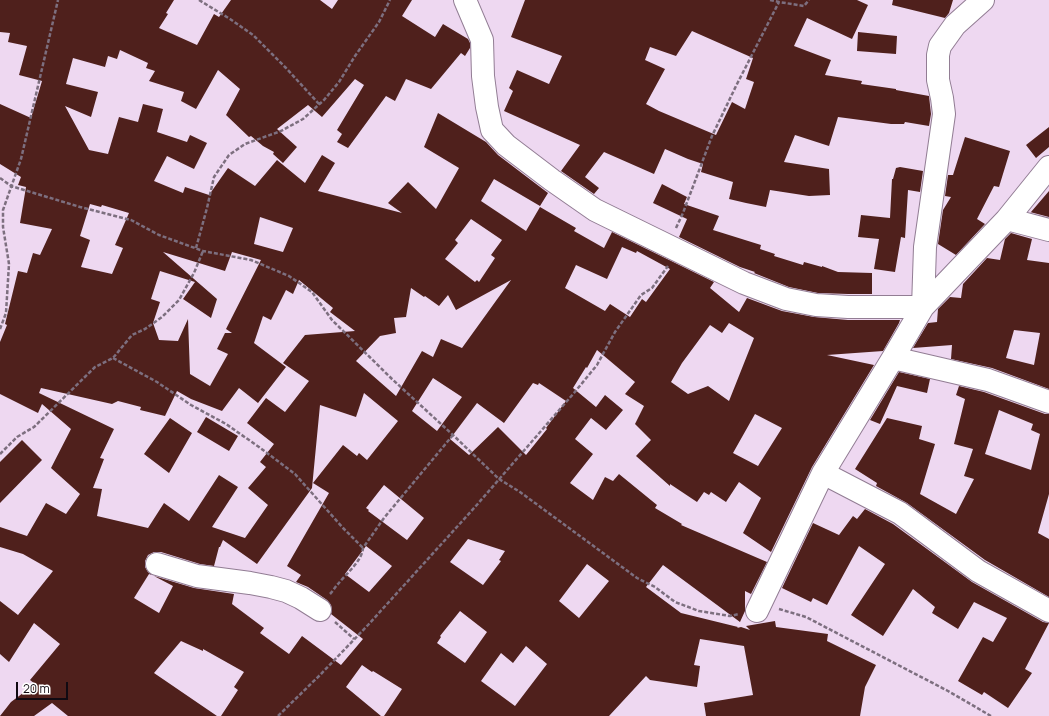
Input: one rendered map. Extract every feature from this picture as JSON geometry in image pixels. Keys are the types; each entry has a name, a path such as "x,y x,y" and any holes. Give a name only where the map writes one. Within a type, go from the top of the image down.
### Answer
{"street":[{"path":"465,0 482,40 483,76 492,130 506,145 595,210 744,283 786,299 816,305 923,307"},
{"path":"923,307 925,247 944,114 938,80 938,54 940,46 955,24 984,0"},
{"path":"757,610 822,473 923,307 1007,219 1049,167"},
{"path":"1007,219 1049,230"},
{"path":"893,358 988,380 1049,402"},
{"path":"822,473 900,513 978,571 1049,611"},
{"path":"157,564 197,576 250,583 286,591 301,598 320,610"}],"path":[{"path":"0,329 6,313 9,264 3,227 3,210 21,159 58,0"},
{"path":"199,0 253,35 319,104"},
{"path":"196,248 214,177 229,154 245,144 281,131 303,119 319,104 340,82 355,56 379,22 390,0"},
{"path":"770,0 804,6 809,0"},
{"path":"278,716 354,639 499,479 574,393 597,365 623,320 641,295 652,288 661,276 677,251 671,238 683,213 712,136 779,2"},
{"path":"0,178 11,186 80,207 131,220 159,235 203,251 252,260 289,276 312,292 332,320 392,379 499,479 520,492 637,578 655,587 675,602 699,611 730,616 757,610 781,609 806,617 991,716"},
{"path":"0,454 17,437 34,427 96,367 112,358 132,335 145,329 162,317 179,300 194,273 203,251"},
{"path":"112,358 157,382 191,405 226,424 295,474 342,528 363,548"},
{"path":"354,639 320,610 337,584 351,570 362,553 363,548 384,518 453,435"}],"building":[{"path":"0,0 174,0 166,13 168,14 159,28 197,45 214,14 219,17 231,0 320,0 332,9 338,0 412,0 402,16 435,37 443,24 468,39 470,48 465,56 461,53 431,89 406,79 395,101 386,96 348,148 337,142 342,134 337,130 364,85 355,79 322,117 308,105 277,129 297,147 283,163 273,154 274,152 263,146 251,136 249,137 226,115 240,89 218,70 196,109 181,101 184,92 149,81 155,71 146,68 148,63 120,50 117,59 108,56 105,67 73,58 66,84 98,92 91,117 65,106 89,150 108,154 119,117 138,122 143,104 163,109 157,132 187,142 190,135 207,143 194,169 167,156 154,181 183,193 185,187 209,195 228,168 255,186 277,160 305,183 322,155 335,163 318,191 402,213 388,203 408,182 436,209 459,168 424,147 438,113 486,142 498,155 548,193 540,206 494,179 481,201 526,231 540,207 576,228 574,231 604,248 612,232 714,282 710,288 739,312 747,298 782,311 814,317 848,320 900,320 883,351 827,355 874,365 812,467 771,552 743,533 761,498 739,482 726,502 711,492 709,495 704,492 697,502 670,484 670,486 636,456 651,440 635,424 644,406 625,394 635,382 597,350 573,388 596,407 605,395 623,410 606,430 591,418 575,439 593,454 570,483 593,500 605,477 613,481 619,474 657,505 655,508 682,524 681,525 767,562 751,594 745,591 745,611 740,622 663,565 646,587 681,613 738,627 737,628 741,627 750,630 746,626 775,621 776,627 828,634 827,641 876,665 865,687 860,716 706,716 704,703 753,695 744,646 700,639 694,665 700,666 697,687 650,680 646,676 609,716 384,716 402,689 362,665 346,687 381,716 221,716 238,690 234,687 244,672 203,649 203,651 181,641 154,673 217,716 68,716 52,703 34,716 0,716 11,702 35,684 30,680 60,644 34,623 9,662 0,654 0,601 18,615 53,571 23,554 0,547 0,527 27,536 46,503 66,514 80,494 51,468 71,429 42,404 38,413 0,394 0,342 7,325 5,324 18,271 27,273 33,253 40,255 52,229 20,223 26,187 18,185 21,177 0,164 0,104 31,118 42,81 19,75 27,46 8,42 10,33 0,32","holes":["90,204 101,207 102,205 129,213 115,245 123,248 112,274 81,267 90,240 80,236","260,217 293,228 283,252 254,244","471,219 502,240 491,255 495,258 479,282 477,280 475,282 445,259 458,243 455,240","622,247 636,253 637,251 670,269 646,302 642,299 630,317 610,304 605,311 565,288 576,265 607,279","163,252 225,271 232,252 261,260 226,329 232,333 225,333 217,349 228,354 210,386 190,374 188,319 178,341 159,340 153,323 160,302 151,299 160,271 195,282 183,299 211,318 217,299","299,280 333,308 330,312 355,331 305,335 283,363 309,381 285,412 266,398 247,423 274,444 260,462 266,467 248,488 268,505 245,538 212,527 238,487 219,475 189,521 164,503 148,528 97,516 102,489 93,488 104,459 100,458 114,429 39,393 41,388 112,404 118,401 141,407 140,410 165,416 177,391 191,399 222,411 239,388 258,403 286,367 254,343 263,316 271,320 286,290 293,294","511,280 462,348 441,339 433,357 422,351 396,396 356,361 380,336 396,333 394,318 406,317 411,288 439,306 448,295 456,310","729,323 754,338 729,401 708,386 688,394 671,382 682,363 710,325 722,333","433,378 462,397 437,431 412,411","533,383 538,385 539,383 566,401 546,428 547,429 526,455 498,427 469,455 450,439 477,403 504,423","364,393 398,421 367,460 359,453 357,456 343,445 313,483 329,493 287,566 301,575 296,582 308,587 327,600 331,605 331,614 363,639 341,665 302,636 289,654 260,633 264,628 232,604 234,594 194,588 154,576 173,586 159,613 134,598 149,574 152,575 145,567 145,561 148,555 154,552 161,552 200,564 214,566 219,547 223,540 257,564 312,488 320,405 356,417","755,414 782,428 758,466 733,453","384,485 424,518 407,540 368,511 369,510 366,508","468,539 505,551 499,560 501,561 483,585 450,562","366,546 392,566 369,592 345,574","587,564 609,581 579,618 559,601","460,611 487,632 465,663 437,643 441,637 440,636","526,646 547,664 515,706 481,681 501,653 513,663"]},
{"path":"525,0 857,0 868,5 852,39 807,18 794,46 831,60 825,75 862,81 861,84 929,96 931,114 929,126 905,122 904,124 891,124 838,117 829,146 795,135 784,162 829,169 830,195 809,196 770,190 766,207 729,199 733,182 701,172 703,164 665,149 654,174 604,152 585,177 599,188 594,194 561,171 580,145 504,111 513,91 509,88 517,70 549,84 562,56 511,37","holes":["692,31 753,58 746,79 754,82 745,109 732,102 716,135 646,104 665,69 645,60 650,47 676,56"]},
{"path":"893,0 953,0 949,13 945,18 892,5"},
{"path":"858,32 897,36 896,54 857,51"},
{"path":"1049,127 1049,147 1036,158 1026,145"},
{"path":"965,137 1010,151 999,187 994,186 977,219 985,224 956,255 938,244 943,210 951,197 945,196 948,175 953,175"},
{"path":"900,167 923,171 920,192 908,190 905,238 901,237 895,272 874,269 879,239 858,237 861,215 890,218 892,179 896,168"},
{"path":"662,184 687,197 684,204 719,216 713,230 761,245 760,249 775,254 774,256 803,265 804,262 822,266 838,272 872,273 872,294 818,293 789,287 740,267 679,237 687,219 653,203"},
{"path":"1049,191 1049,217 1030,212 1031,212"},
{"path":"1011,233 1032,239 1027,260 1049,263 1049,389 992,368 951,359 952,345 913,348 928,323 937,322 938,309 950,297 961,298 963,284 987,258 1000,260 1005,239","holes":["1014,330 1040,333 1034,365 1006,358"]},
{"path":"899,372 930,379 927,393 897,386 880,424 870,420"},
{"path":"959,386 984,392 1045,414 1049,414 1049,494 1038,533 1049,539 1049,597 985,560 907,503 876,486 877,483 855,469 887,418 922,426 919,439 935,444 920,494 956,514 974,479 964,476 973,449 954,444 965,399 956,395","holes":["999,410 1033,424 1031,430 1040,434 1031,470 985,454"]},
{"path":"206,417 238,436 229,451 197,432"},
{"path":"170,418 192,433 169,473 144,454"},
{"path":"22,440 42,460 0,503 0,462"},
{"path":"865,509 893,524 972,582 1043,622 1049,623 1025,669 1032,673 1008,708 984,692 982,695 958,681 983,637 993,642 1007,618 974,602 958,629 932,613 935,607 913,589 883,636 851,615 885,564 859,546 827,605 813,598 811,602 782,588 813,523 839,535 853,516 857,519"}]}
